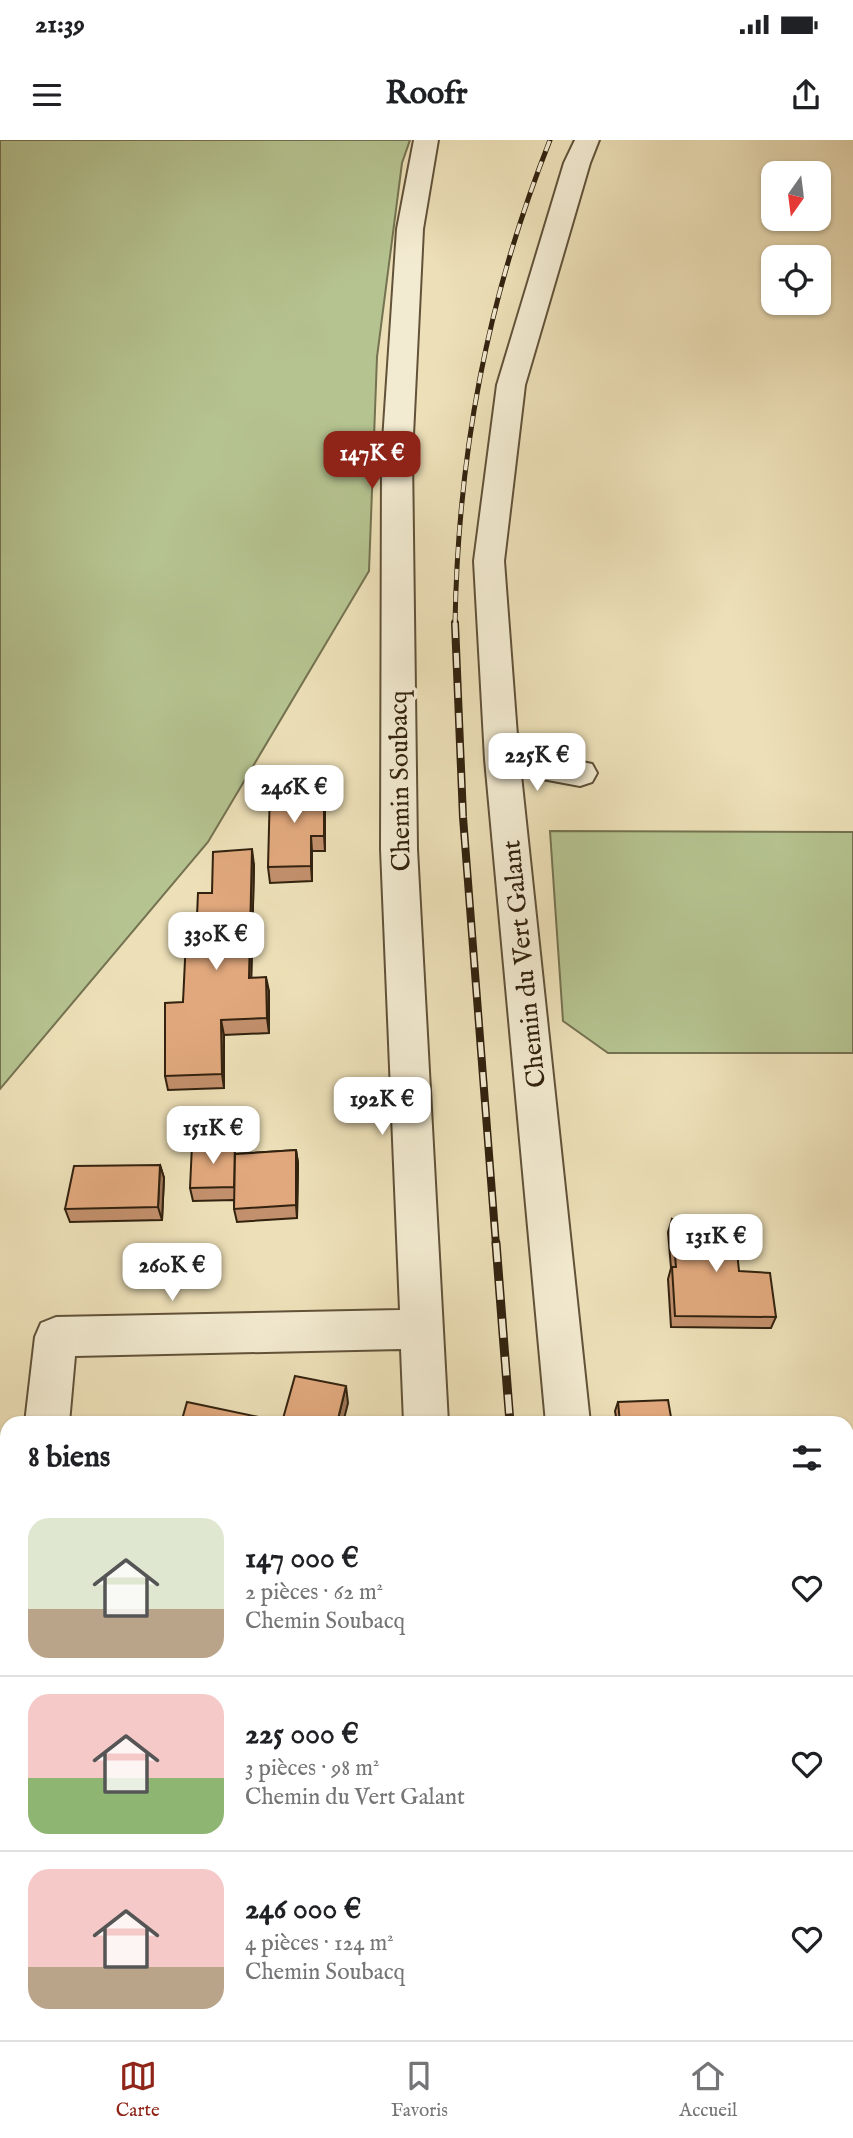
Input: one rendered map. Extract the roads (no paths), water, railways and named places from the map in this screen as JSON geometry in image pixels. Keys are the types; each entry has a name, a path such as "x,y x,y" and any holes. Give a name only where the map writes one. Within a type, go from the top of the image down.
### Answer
{"street":[{"name":"Chemin Soubacq","path":"426,140 410,229 397,456 399,849 426,1416"},
{"name":"Chemin du Vert Galant","path":"567,1416 502,759 489,561 511,384 577,163 587,140"},
{"path":"502,759 580,773"},
{"path":"48,1416 56,1336 421,1329"}],"railway":[{"path":"455,623 462,499 480,378 509,259 550,140"},
{"path":"455,623 463,817 496,1245"},
{"path":"496,1243 509,1416"}]}
